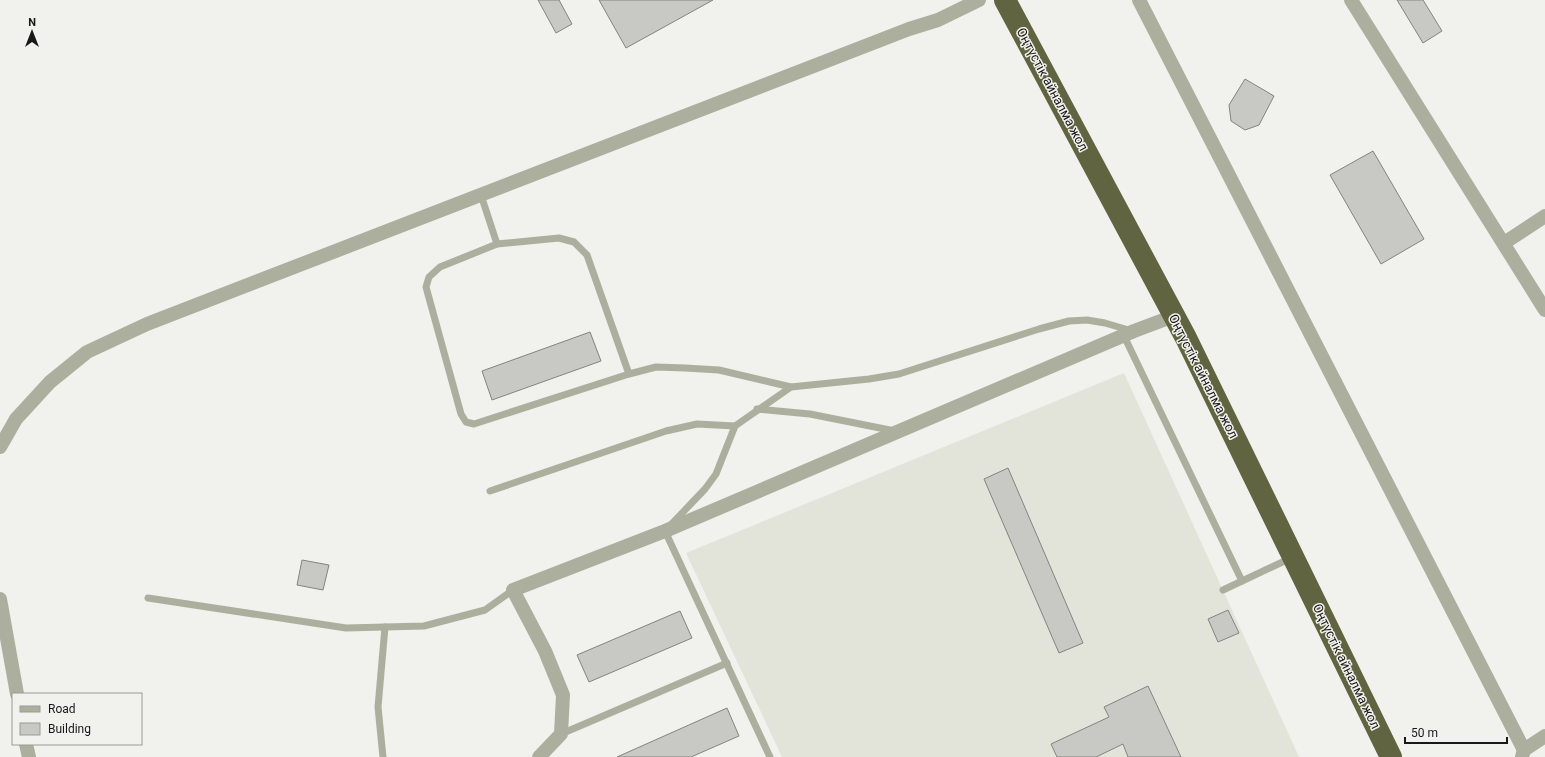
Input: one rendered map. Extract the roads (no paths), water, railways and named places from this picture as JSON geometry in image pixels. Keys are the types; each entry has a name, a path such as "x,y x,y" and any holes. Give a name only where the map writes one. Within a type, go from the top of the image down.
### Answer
{"highway":[{"name":"Оңтүстік айналма жол","path":"1005,0 1174,316 1391,757"}],"street":[{"path":"0,447 16,419 50,382 87,352 147,324 909,28 938,20 979,0"},
{"path":"1139,0 1523,753 1545,736"},
{"path":"1350,0 1545,310"},
{"path":"1504,243 1545,216"},
{"path":"540,756 561,734 563,694 546,651 513,590 665,530 1174,316"},
{"path":"0,599 17,693"},
{"path":"26,745 29,757"}],"lane":[{"path":"481,195 497,244"},
{"path":"629,374 587,255 574,242 559,238 497,244 440,267 429,277 426,287 461,414 466,422 474,424 656,366 726,372 791,387 899,374 1039,329 1069,321 1087,320 1105,323 1129,334 1242,581"},
{"path":"770,757 665,530 705,489 716,474 735,426 757,409 791,387"},
{"path":"757,409 810,414 899,431"},
{"path":"490,491 666,431 697,424 735,426"},
{"path":"1223,590 1293,557"},
{"path":"148,598 346,628 424,626 484,610 513,590"},
{"path":"382,757 378,707 385,627"},
{"path":"561,734 727,663"}]}
